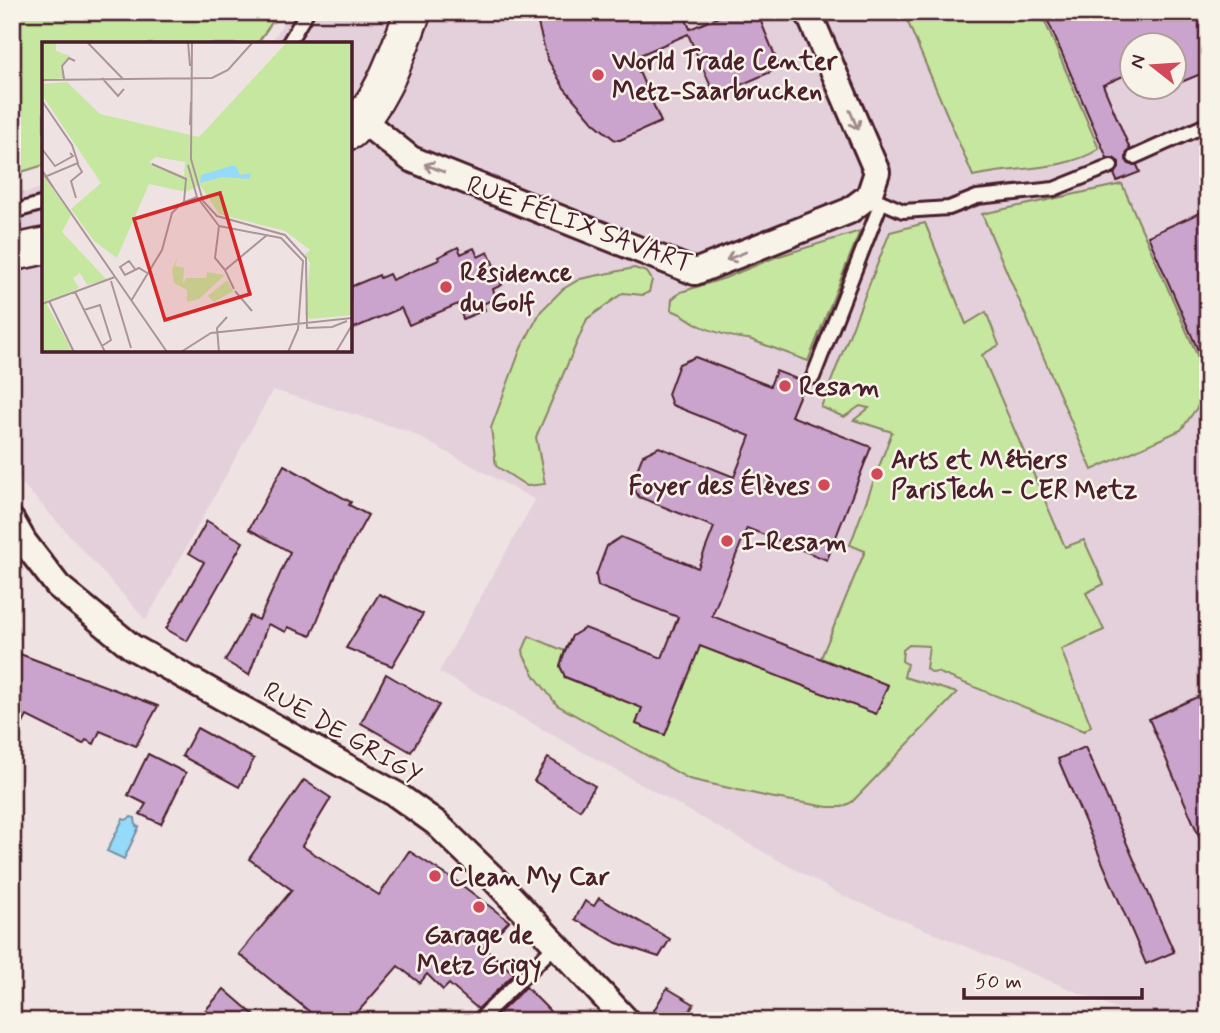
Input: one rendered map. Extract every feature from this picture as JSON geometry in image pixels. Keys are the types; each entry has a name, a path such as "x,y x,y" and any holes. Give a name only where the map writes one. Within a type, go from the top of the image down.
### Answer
{"street":[{"path":"356,126 380,91 413,12"},
{"path":"808,12 877,172 875,199"},
{"name":"RUE FÉLIX SAVART","path":"356,126 411,159 695,272 875,199"},
{"path":"12,253 42,246"},
{"name":"RUE DE GRIGY","path":"12,521 24,542 58,586 132,648 397,795 436,823 494,879 627,1021"}],"lane":[{"path":"289,42 307,12"},
{"path":"1134,157 1208,124"},
{"path":"813,377 875,199 903,211 949,208 977,197 1054,189 1111,166"},
{"path":"12,212 42,204"},
{"path":"478,1021 556,945"}],"shaded area":[{"name":"Arts et Métiers ParisTech - CER Metz","path":"290,12 1208,12 1208,1006 1147,1021 841,895 439,672 535,500 408,431 273,390 146,620 12,472 12,197 42,188 42,352 352,352 352,42 271,42"}],"green space":[{"path":"12,12 279,12 258,42 42,42 42,166 12,175"},
{"path":"1041,12 1099,149 1086,156 1055,165 973,176 904,13"},
{"path":"1122,184 1208,380 1208,392 1181,430 1092,470 982,214"},
{"path":"925,223 966,324 986,312 999,345 982,355 1065,547 1084,540 1104,584 1086,593 1104,630 1061,649 1091,726 1084,731 937,672 933,673 926,669 929,646 909,645 903,650 902,661 907,664 904,677 957,693 852,802 842,807 828,807 689,779 557,705 524,656 523,650 529,636 565,651 560,665 565,671 564,677 627,702 644,703 636,724 665,735 700,646 877,713 887,685 821,658 865,551 850,545 892,432 854,420 869,408 860,406 844,417 821,407 890,232"},
{"path":"860,231 808,361 749,339 729,336 707,328 671,310 672,299 681,292 776,257"},
{"path":"634,268 647,272 652,280 649,292 643,295 623,293 587,319 536,437 545,484 527,486 496,466 491,428 521,348 541,311 563,289 580,279"}],"water":[{"path":"135,818 136,826 139,827 124,859 107,851 123,819"}],"building":[{"name":"World Trade Center Metz-Saarbrucken","path":"535,12 683,12 690,29 730,12 757,12 780,68 715,96 688,34 633,58 661,122 615,140 594,123 564,88 547,58"},
{"path":"1044,12 1208,12 1208,71 1188,79 1188,32 1118,32 1118,78 1103,85 1130,149 1126,160 1129,164 1137,165 1140,172 1117,181 1114,174 1119,168 1119,162 1107,158"},
{"path":"1208,209 1208,373 1148,236"},
{"name":"Résidence du Golf","path":"458,247 461,254 474,248 478,257 488,252 502,285 493,289 496,298 483,304 485,310 463,319 458,304 409,325 401,308 352,329 352,286 379,275 380,278 389,274 392,280 439,260 438,257"},
{"path":"695,357 770,386 776,371 805,382 791,416 871,447 827,560 747,528 712,616 888,685 876,714 700,646 665,735 636,724 642,708 565,677 560,666 565,651 572,636 585,628 662,658 678,617 598,586 596,575 607,546 621,537 698,568 714,527 639,497 631,485 643,455 659,447 734,477 750,436 672,405 668,394 679,364"},
{"path":"284,465 351,502 349,505 368,515 338,569 311,636 288,627 286,632 268,624 249,675 225,661 250,616 259,620 290,552 249,529"},
{"path":"207,521 243,542 187,641 166,629 204,562 189,553"},
{"path":"379,594 423,614 392,666 346,648"},
{"path":"12,651 158,706 136,746 100,731 94,744 86,740 83,744 27,716 12,744"},
{"path":"386,674 439,705 411,752 361,723"},
{"path":"1208,692 1208,857 1149,719"},
{"path":"197,728 254,759 239,787 182,756"},
{"path":"1085,747 1174,952 1146,964 1058,759"},
{"path":"148,754 186,773 161,824 140,814 146,804 128,795"},
{"path":"548,758 595,786 580,810 534,781"},
{"path":"304,780 331,798 302,846 379,895 409,851 459,883 509,921 484,947 514,974 478,1009 449,984 443,990 427,974 420,983 398,966 350,1021 321,1021 239,954 292,890 249,859"},
{"path":"599,898 670,939 659,957 617,943 575,919 585,901 594,906"},
{"path":"526,987 559,1021 492,1020"},
{"path":"667,988 694,1004 684,1021 668,1021 653,1012"},
{"path":"224,989 261,1021 196,1021"}],"place":[{"name":"World Trade Center Metz-Saarbrucken","path":"598,75"},
{"name":"Résidence du Golf","path":"446,287"},
{"name":"Resam","path":"785,386"},
{"name":"Arts et Métiers ParisTech - CER Metz","path":"877,474"},
{"name":"Foyer des Élèves","path":"824,485"},
{"name":"I-Resam","path":"727,541"},
{"name":"Clean My Car","path":"435,876"},
{"name":"Garage de Metz Grigy","path":"479,907"}]}
